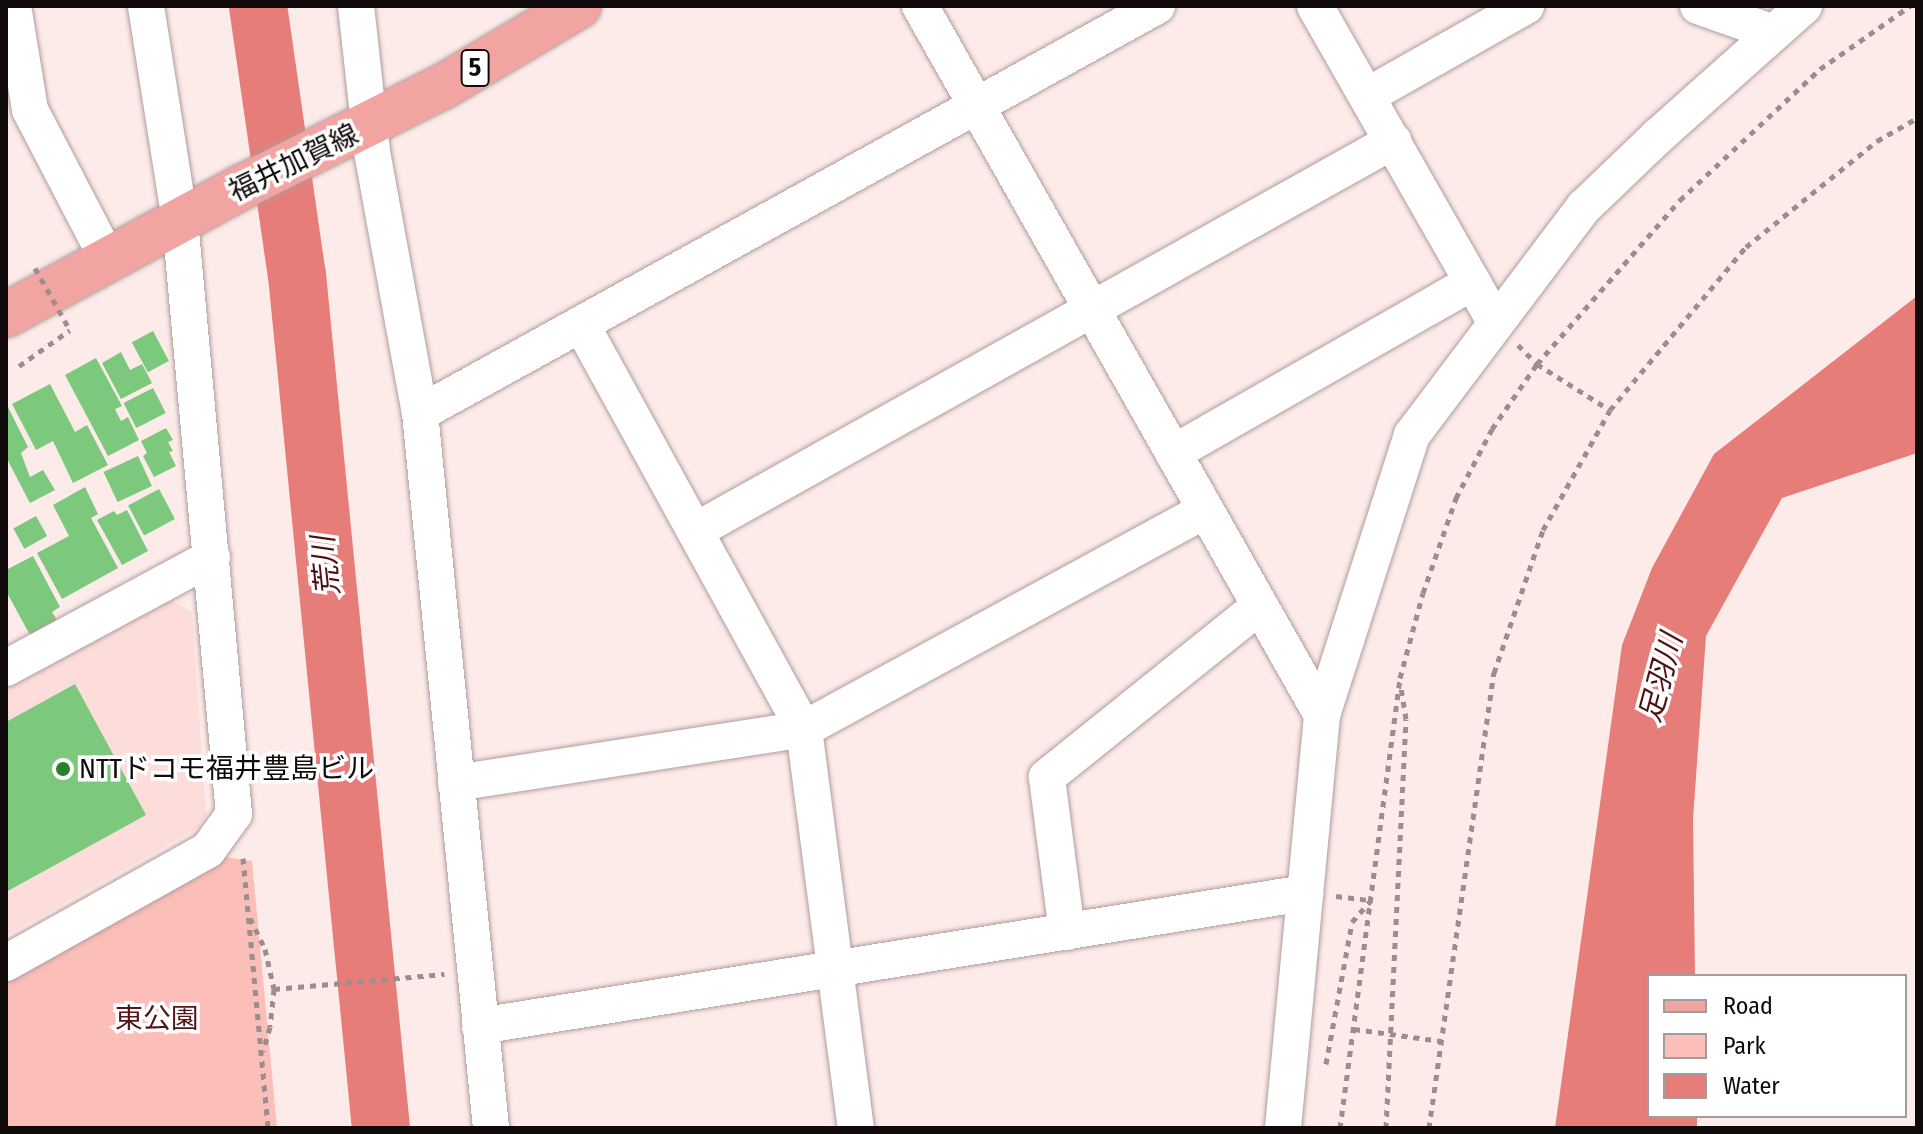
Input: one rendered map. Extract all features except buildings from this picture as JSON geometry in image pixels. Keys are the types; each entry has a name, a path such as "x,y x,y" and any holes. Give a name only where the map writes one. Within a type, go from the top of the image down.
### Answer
{"main road":[{"name":"福井加賀線","path":"6,315 231,193 444,86 577,7"}],"street":[{"path":"13,6 30,110 107,258"},
{"path":"6,963 208,850 234,814 180,221 146,6"},
{"path":"356,6 358,131 420,413 491,1128"},
{"path":"920,6 1322,715"},
{"path":"420,413 1157,6"},
{"path":"1315,6 1495,321"},
{"path":"1367,96 1526,6"},
{"path":"1698,6 1771,32"},
{"path":"1283,1128 1322,715 1412,435 1584,207 1771,32 1804,6"},
{"path":"695,531 1393,141"},
{"path":"1173,453 1473,282"},
{"path":"581,324 804,729 856,1128"},
{"path":"456,783 804,729 1205,510"},
{"path":"6,668 212,557"},
{"path":"1067,932 1047,777 1260,606"},
{"path":"480,1026 1305,893"}],"path":[{"path":"1340,1128 1400,678 1423,593 1456,498 1492,429 1537,364 1680,200 1820,69 1910,6"},
{"path":"1429,1128 1494,673 1543,530 1610,410 1746,247 1877,141 1917,118"},
{"path":"19,366 70,330 35,268"},
{"path":"1495,321 1537,364 1610,410"},
{"path":"1386,1128 1393,1034 1406,719 1400,678"},
{"path":"234,814 244,863 268,1128"},
{"path":"1325,1069 1352,922 1371,900"},
{"path":"249,915 265,949 274,989 270,1027 261,1055"},
{"path":"274,989 450,973"},
{"path":"1354,1029 1441,1041"}],"shaded area":[{"path":"169,599 192,612 206,815 198,828 6,936 6,688"}],"green space":[{"name":"東公園","path":"224,857 252,861 277,1128 6,1128 6,977"}],"water":[{"name":"足羽川","path":"1917,296 1917,453 1782,498 1706,636 1693,819 1695,974 1647,974 1647,1118 1697,1118 1697,1128 1555,1128 1622,645 1652,568 1714,454"}],"waterway":[{"name":"荒川","path":"258,6 297,275 381,1128"}],"place":[{"name":"NTTドコモ福井豊島ビル","path":"63,769"}]}
